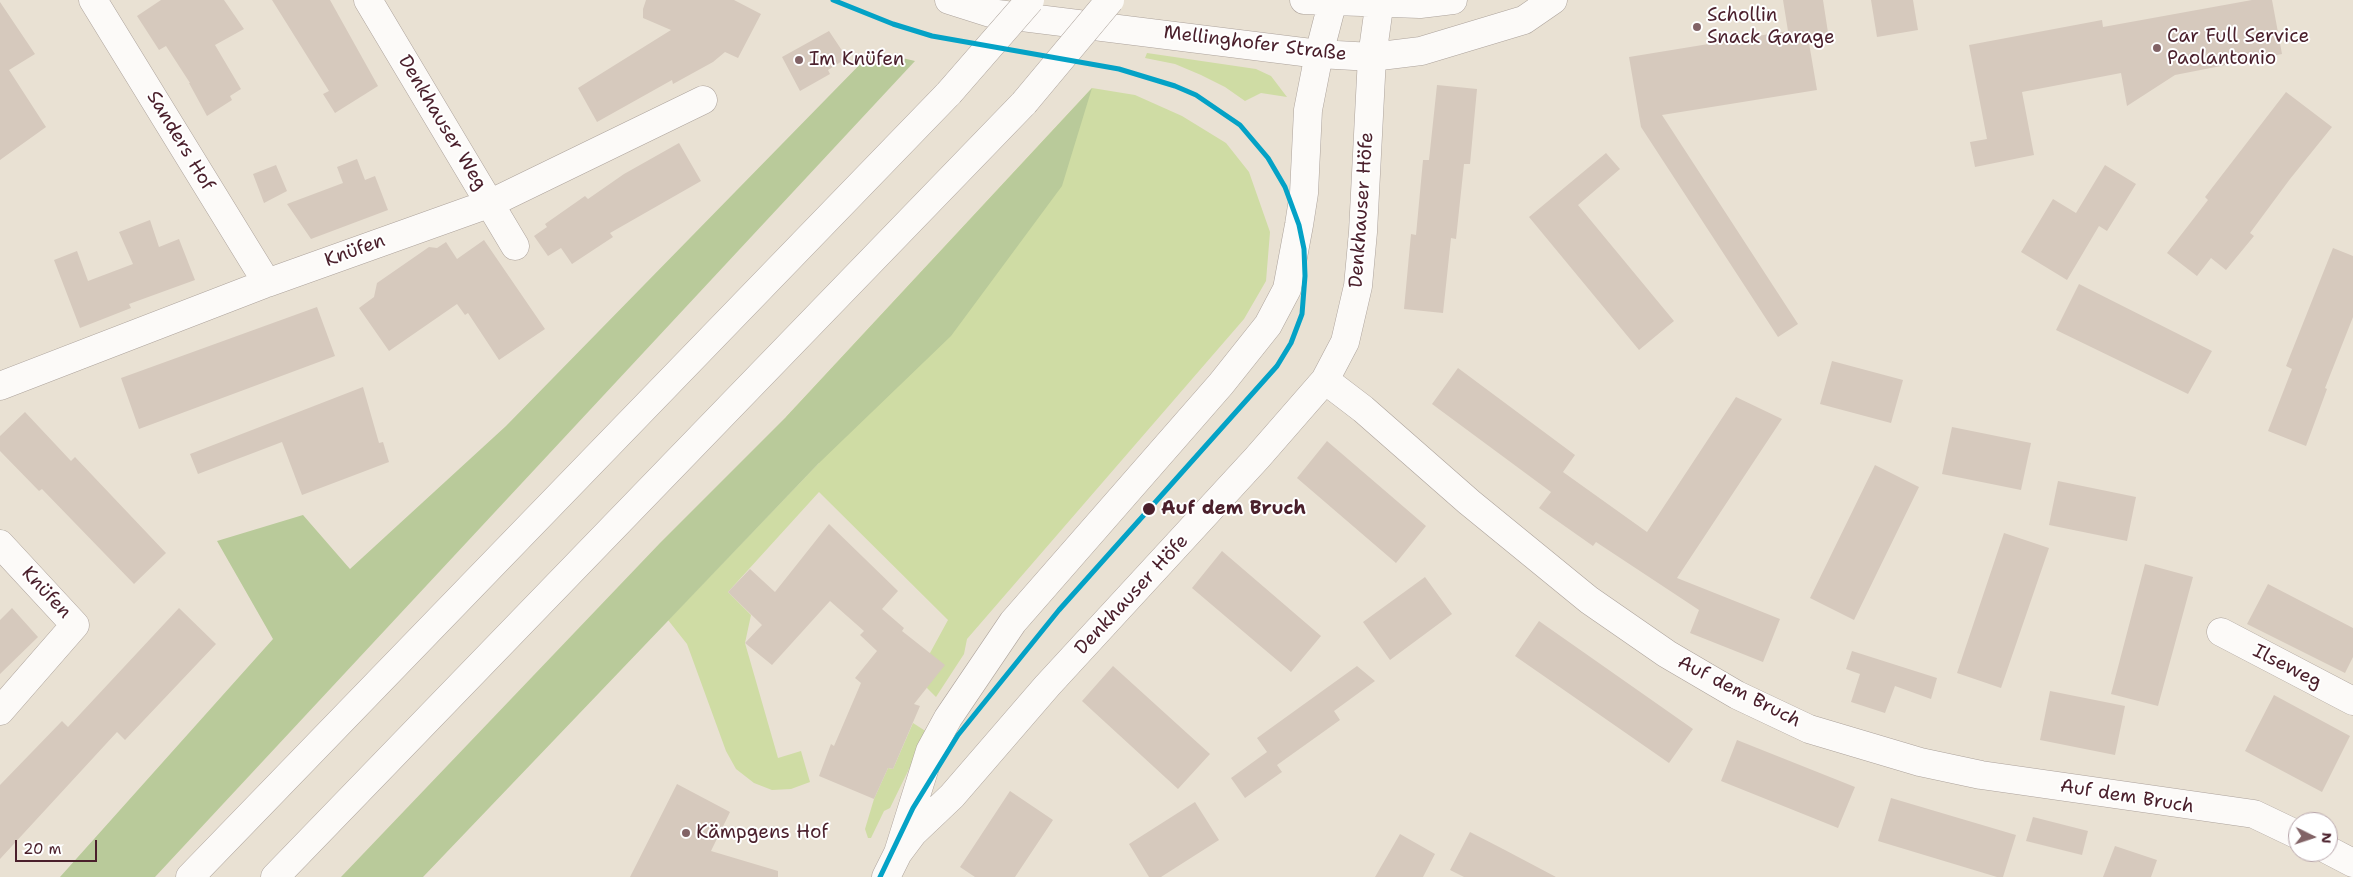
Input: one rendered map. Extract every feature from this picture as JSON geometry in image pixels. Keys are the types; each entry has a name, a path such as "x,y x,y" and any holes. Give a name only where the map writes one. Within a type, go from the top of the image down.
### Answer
{"main road":[{"name":"Sanders Hof","path":"93,0 266,283"},
{"name":"Denkhauser Weg","path":"368,0 515,246"},
{"name":"Mellinghofer Straße","path":"949,0 990,13 1320,54 1372,57 1421,51 1524,20 1553,0"},
{"path":"190,877 949,93 1030,0"},
{"path":"275,877 1024,103 1110,0"},
{"path":"1304,0 1380,1 1420,4 1453,0"},
{"name":"Denkhauser Höfe","path":"886,877 898,853 930,751 948,718 1013,622 1221,384 1268,325 1286,289 1299,225 1304,193 1308,110 1332,1"},
{"name":"Denkhauser Höfe","path":"898,853 913,833 952,796 1046,686 1257,458 1325,380 1345,342 1358,286 1363,232 1372,57 1380,1"},
{"name":"Knüfen","path":"0,386 266,283 491,203 703,100"},
{"name":"Auf dem Bruch","path":"1325,380 1363,409 1469,502 1589,600 1667,654 1737,695 1809,729 1920,762 1981,775 2254,814 2288,829"},
{"name":"Knüfen","path":"0,544 75,624 0,711"},
{"name":"Ilseweg","path":"2221,632 2353,701"}],"green space":[{"path":"873,51 915,61 155,877 60,877 273,639 217,541 303,515 350,569 506,426"},
{"path":"1147,53 1256,69 1271,76 1287,97 1261,93 1245,101 1225,87 1201,75 1175,64 1145,58"},
{"path":"1092,88 1135,95 1182,116 1226,143 1249,172 1270,232 1266,281 1244,319 967,639 964,654 936,697 927,688 930,653 948,620 819,492 728,592 751,615 745,643 778,758 801,751 810,782 791,789 772,790 754,783 736,769 726,751 687,644 668,620 819,463 786,417"},
{"path":"1092,88 1062,186 951,336 819,463 423,877 341,877 660,543 786,417"},
{"path":"913,723 927,732 890,808 884,811 871,838 868,838 865,829 874,799 888,768 893,769"}],"building":[{"path":"161,0 224,0 244,29 215,45 241,89 230,96 232,100 207,116 190,83 166,46 159,50 137,16"},
{"path":"272,0 330,0 378,86 335,113 323,94 329,91"},
{"path":"646,0 734,0 761,14 738,58 725,52 713,62 673,84 672,80 597,122 578,88 671,30 643,18"},
{"path":"1783,0 1823,0 1829,39 1809,43 1817,90 1662,115 1798,324 1778,337 1641,127 1629,57 1788,31"},
{"path":"1871,0 1913,0 1918,30 1877,37"},
{"path":"2252,0 2272,0 2282,54 2175,75 2127,106 2121,73 2022,92 2034,155 1975,167 1970,142 1987,139 1969,45 2102,20 2103,27"},
{"path":"0,2 35,54 9,70 46,127 0,160"},
{"path":"829,31 847,58 828,70 830,74 800,91 782,57"},
{"path":"1437,85 1477,89 1470,164 1464,164 1456,239 1451,238 1443,313 1404,309 1411,234 1416,235 1423,160 1429,160"},
{"path":"2286,92 2332,127 2290,179 2250,233 2254,236 2226,270 2211,258 2197,276 2167,253 2208,200 2205,197"},
{"path":"679,143 701,181 610,233 613,237 572,264 561,248 548,256 534,236 547,227 545,224 585,196 588,199 624,174"},
{"path":"1606,153 1620,169 1578,205 1674,321 1639,350 1529,217"},
{"path":"357,159 365,180 375,176 388,210 311,239 287,204 343,183 337,167"},
{"path":"276,165 287,191 264,203 253,174"},
{"path":"2105,165 2136,184 2107,231 2099,226 2067,280 2021,252 2053,199 2076,213"},
{"path":"150,220 159,247 179,239 195,280 129,304 131,308 80,328 54,260 77,251 88,281 133,264 119,232"},
{"path":"484,240 545,329 499,360 468,313 465,315 457,304 389,351 359,308 374,297 377,283 429,247 437,248 446,242 457,259"},
{"path":"2333,248 2353,256 2353,317 2325,388 2327,389 2306,446 2268,431 2292,369 2286,366"},
{"path":"2079,284 2212,351 2188,394 2056,330"},
{"path":"317,307 335,356 139,429 121,378"},
{"path":"1832,361 1903,380 1891,423 1820,404"},
{"path":"1458,368 1575,455 1563,472 1647,532 1736,397 1782,419 1677,578 1780,619 1763,662 1690,633 1699,610 1596,542 1593,546 1539,508 1551,492 1432,404"},
{"path":"363,387 379,443 383,442 389,462 302,495 282,442 198,474 190,454"},
{"path":"25,412 71,461 75,457 166,553 134,584 42,489 39,491 0,451 0,436"},
{"path":"1952,427 2031,443 2021,490 1942,474"},
{"path":"1327,441 1426,526 1396,563 1297,478"},
{"path":"1875,465 1919,487 1854,620 1810,598"},
{"path":"2058,481 2136,497 2127,541 2049,525"},
{"path":"829,524 898,591 882,609 904,628 902,631 945,665 914,704 920,706 893,769 888,768 874,799 819,776 831,744 834,746 861,683 855,678 877,651 860,635 864,631 830,601 772,665 745,643 762,625 728,592 750,569 775,592"},
{"path":"2004,533 2049,548 2001,688 1957,673"},
{"path":"1222,551 1321,636 1291,672 1192,588"},
{"path":"2145,564 2193,577 2158,706 2111,694"},
{"path":"1425,577 1452,614 1390,660 1363,622"},
{"path":"2268,584 2353,628 2353,657 2345,673 2247,624"},
{"path":"12,608 38,637 0,674 0,620"},
{"path":"179,608 216,644 125,740 117,732 0,859 0,785 62,721 68,727"},
{"path":"1539,621 1693,729 1669,763 1515,656"},
{"path":"1852,651 1937,678 1931,699 1895,686 1885,713 1851,702 1860,674 1846,669"},
{"path":"1113,666 1210,754 1178,789 1082,701"},
{"path":"1357,666 1375,681 1334,711 1340,720 1277,765 1282,772 1245,798 1231,778 1267,752 1257,738"},
{"path":"2050,691 2125,706 2115,755 2040,740"},
{"path":"2274,695 2350,736 2322,792 2245,751"},
{"path":"1737,740 1855,787 1838,828 1721,781"},
{"name":"Kämpgens Hof","path":"677,784 730,812 711,851 778,871 778,877 630,877"},
{"path":"1010,791 1053,820 1015,877 975,877 960,867"},
{"path":"1891,798 2016,835 2003,877 1997,877 1878,841"},
{"path":"1195,802 1219,840 1161,877 1149,877 1129,844"},
{"path":"2033,817 2088,831 2082,855 2026,841"},
{"path":"1470,832 1556,877 1464,877 1450,870"},
{"path":"1400,834 1435,854 1423,877 1375,877"},
{"path":"2115,846 2157,860 2151,877 2103,877"}],"transit line":[{"path":"833,0 893,24 932,36 1119,69 1175,86 1196,95 1240,125 1268,158 1285,187 1299,225 1304,249 1305,276 1302,314 1291,343 1277,366 1059,610 958,735 913,808 880,877"}],"place":[{"name":"Schollin Snack Garage","path":"1697,27"},
{"name":"Car Full Service Paolantonio","path":"2157,48"},
{"name":"Im Knüfen","path":"799,60"},
{"name":"Auf dem Bruch","path":"1149,509"},
{"name":"Kämpgens Hof","path":"686,833"}]}
